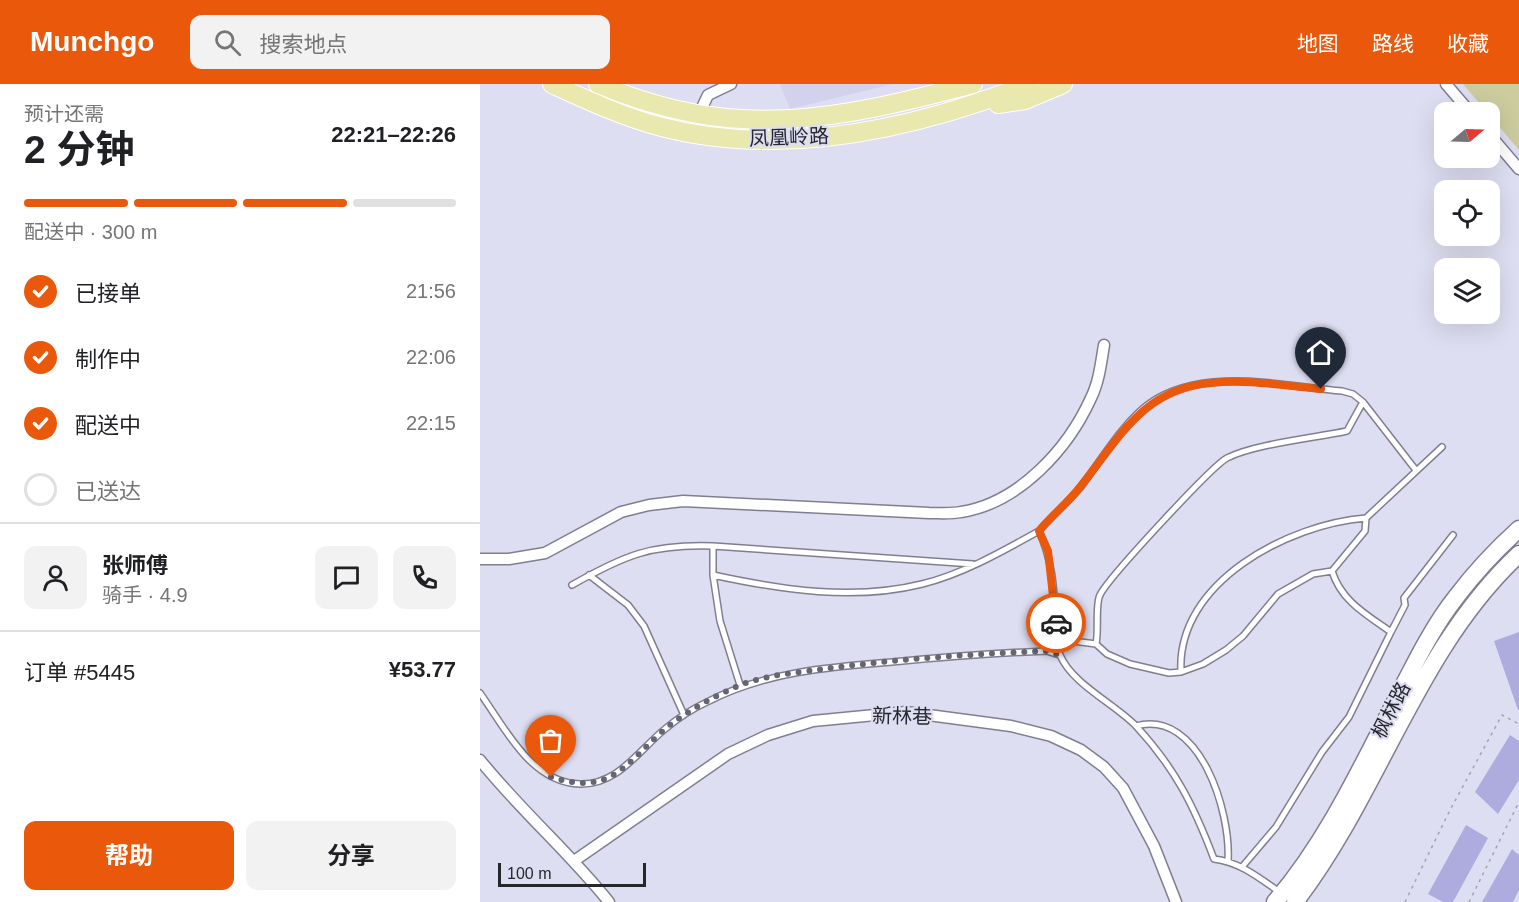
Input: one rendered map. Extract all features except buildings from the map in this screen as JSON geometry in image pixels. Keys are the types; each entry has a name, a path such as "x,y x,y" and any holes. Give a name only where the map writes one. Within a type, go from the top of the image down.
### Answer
{"main road":[{"name":"凤凰岭路","path":"552,84 599,105 658,126 718,138 775,142 857,132 949,111 1029,84"},
{"name":"凤凰岭路","path":"598,84 637,99 699,114 774,122 815,118 877,107 973,84"},
{"path":"877,107 935,84"},
{"path":"949,111 1025,100 1063,84"},
{"name":"枫林路","path":"1284,899 1342,801 1418,656 1456,597 1495,552 1519,529"},
{"name":"枫林路","path":"1284,899 1356,809 1430,667 1470,606 1519,554"}],"street":[{"path":"699,114 708,95 731,84"},
{"path":"1446,84 1461,102"},
{"path":"1500,147 1519,169"},
{"path":"480,559 508,560 545,553 621,512 672,502 929,513 962,512 993,502 1042,469 1062,445 1092,396 1104,345"},
{"name":"新林巷","path":"574,861 728,754 768,735 813,721 906,712 1011,726 1051,736 1081,750 1104,766 1123,788 1154,846 1176,902"},
{"path":"480,760 501,787 574,861 609,902"}],"lane":[{"path":"714,575 777,588 856,593 889,591 925,583 974,564 1039,531 1069,501 1134,418 1149,404 1178,390 1209,383 1235,382 1342,391 1353,394 1363,402 1415,470"},
{"path":"1096,644 1099,628 1099,596 1118,572 1215,466 1242,453 1347,431 1363,402"},
{"path":"1181,672 1180,653 1185,633 1207,596 1257,553 1285,538 1307,530 1366,518 1442,447"},
{"path":"1058,639 1096,644 1107,654 1130,664 1168,673 1181,672 1203,664 1243,636 1278,594 1313,574 1332,571 1365,531 1366,518"},
{"path":"1039,531 1048,551 1059,655"},
{"path":"1242,867 1276,827 1322,752 1349,717 1405,605 1404,598 1453,535"},
{"path":"572,585 640,551 684,545 974,564"},
{"path":"713,546 720,621 740,685"},
{"path":"1332,571 1336,585 1347,600 1391,633"},
{"path":"590,575 628,605 644,626 684,715"},
{"path":"480,693 525,756 537,768 551,777 579,784 594,783 621,770 684,715 740,685 796,673 846,666 964,654 1047,651 1059,655 1090,688 1136,726 1189,796 1214,859 1228,861 1242,867 1284,899"},
{"path":"1136,726 1148,722 1176,730 1187,740 1211,775 1227,821 1228,861"}],"path":[{"path":"1405,902 1450,810 1502,715 1519,724"},
{"path":"1469,902 1519,802"}],"shaded area":[{"path":"780,84 893,84 790,109"}],"green space":[{"path":"1463,84 1519,84 1519,150 1500,128 1500,102 1478,102"}],"way so far":[{"path":"551,777 579,784 594,783 608,778 638,756 664,730 684,715 740,685 796,673 846,666 964,654 1047,651 1059,655 1056,623"}],"route":[{"path":"1056,623 1054,586 1048,551 1039,531 1069,501 1134,418 1149,404 1178,390 1209,383 1235,382 1321,389"}]}
